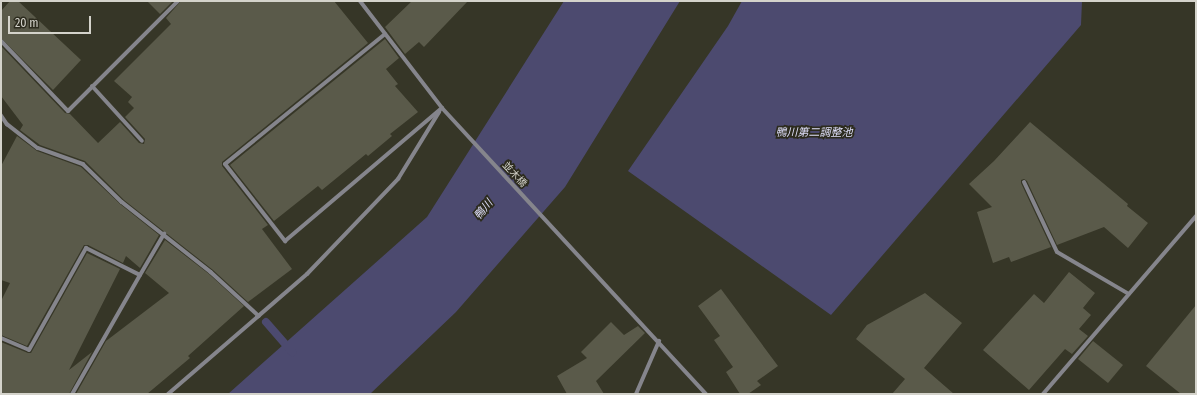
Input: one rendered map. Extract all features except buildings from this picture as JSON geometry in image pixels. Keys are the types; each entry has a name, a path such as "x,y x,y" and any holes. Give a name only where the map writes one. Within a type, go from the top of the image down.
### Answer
{"street":[{"path":"1,41 68,111 178,1"},
{"name":"並木橋","path":"360,1 450,118 566,244 659,341 706,394"},
{"path":"385,34 226,164 286,241 442,108"},
{"path":"92,86 142,141"},
{"path":"168,394 306,274 398,180 442,108"},
{"path":"1,115 7,124 38,148 83,164 122,202 211,272 259,316"},
{"path":"1024,182 1057,252 1129,294"},
{"path":"1043,394 1196,216"},
{"path":"72,394 164,234"},
{"path":"1,338 29,350 86,248 140,275"},
{"path":"636,394 659,341"}],"water":[{"name":"鴨川","path":"564,1 680,1 565,187 456,312 370,394 228,394 427,217"},
{"name":"鴨川第二調整池","path":"742,1 1082,1 1081,25 831,315 628,171 728,26"}],"waterway":[{"path":"266,322 292,352"}]}
